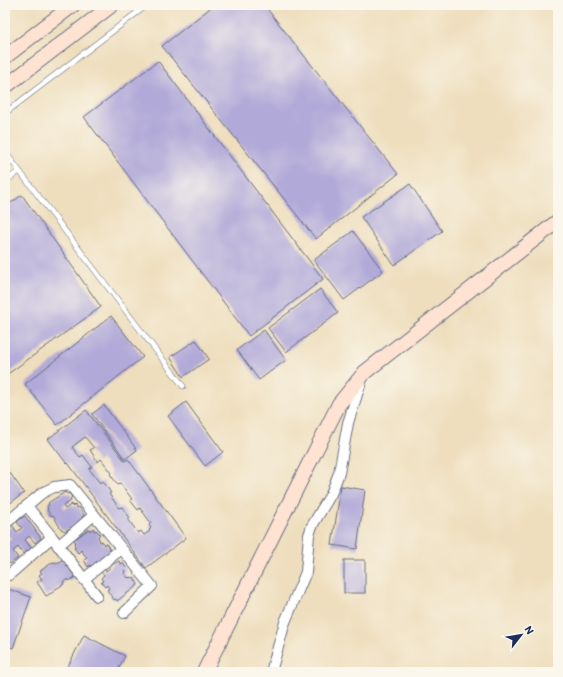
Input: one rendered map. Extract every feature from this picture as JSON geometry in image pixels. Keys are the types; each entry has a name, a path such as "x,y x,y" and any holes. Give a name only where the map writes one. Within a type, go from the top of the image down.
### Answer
{"street":[{"path":"5,57 73,5"},
{"path":"5,88 112,5"},
{"path":"204,672 339,404 364,372 558,221"},
{"path":"271,672 285,622 306,572 309,536 312,526 331,494 339,473 348,423 364,372"},
{"path":"5,524 42,493 54,487 70,485 152,586 124,613"},
{"path":"28,506 97,596"},
{"path":"58,546 94,515"},
{"path":"5,576 9,575 52,537"},
{"path":"84,579 121,548"}],"lane":[{"path":"5,113 147,5"},
{"path":"5,152 183,386"},
{"path":"5,182 19,171"}],"building":[{"path":"214,5 264,5 398,174 316,239 162,46"},
{"path":"158,61 323,279 249,336 84,117"},
{"path":"410,184 442,231 394,265 361,217"},
{"path":"22,195 101,307 9,373 5,368 5,207"},
{"path":"353,231 383,271 344,300 314,260"},
{"path":"320,289 338,313 286,352 268,328"},
{"path":"111,316 143,357 57,425 25,384"},
{"path":"264,330 286,360 259,380 237,350"},
{"path":"196,340 209,359 183,377 170,357"},
{"path":"186,402 223,452 205,466 168,416"},
{"path":"104,405 137,450 125,459 92,414"},
{"path":"86,410 125,461 128,459 186,538 146,568 68,463 67,464 48,439","holes":["85,437 94,448 90,450 98,462 101,459 112,473 110,474 118,485 120,483 132,499 130,500 138,510 140,508 151,523 149,525 151,528 149,530 150,531 144,535 141,531 138,533 122,507 119,508 109,494 111,493 103,481 100,483 89,469 92,467 83,455 80,457 72,447"]},
{"path":"10,473 24,493 5,507 5,477"},
{"path":"341,486 365,490 357,549 332,545"},
{"path":"65,492 67,494 69,493 72,497 70,499 71,501 63,506 65,509 72,504 73,507 75,505 77,508 79,507 84,515 81,521 65,531 61,529 53,515 51,516 47,510 47,506 49,505 48,503"},
{"path":"25,516 41,538 35,543 29,536 25,540 31,548 23,554 18,547 13,551 18,558 10,564 6,559 5,560 5,543 11,538 5,531 12,525 17,532 22,528 17,522"},
{"path":"93,528 94,531 96,530 100,534 98,536 100,542 102,541 104,545 106,543 111,552 92,568 90,565 88,567 84,560 87,558 81,550 78,553 74,548 76,547 74,544 76,542 74,540 89,529 90,531"},
{"path":"63,560 75,577 69,581 68,579 63,582 64,584 46,596 37,582 42,579 39,575 42,573 40,571 53,562 57,563"},
{"path":"344,560 365,560 365,593 344,593"},
{"path":"119,561 121,564 123,563 126,568 126,572 124,573 128,578 134,577 138,585 117,601 116,599 114,600 107,590 109,589 107,585 105,587 101,582 103,581 101,578 104,575 101,572 105,569 106,571 111,567 110,566"},
{"path":"5,588 31,597 13,648 5,645"},
{"path":"84,635 125,656 117,672 65,672"}]}
